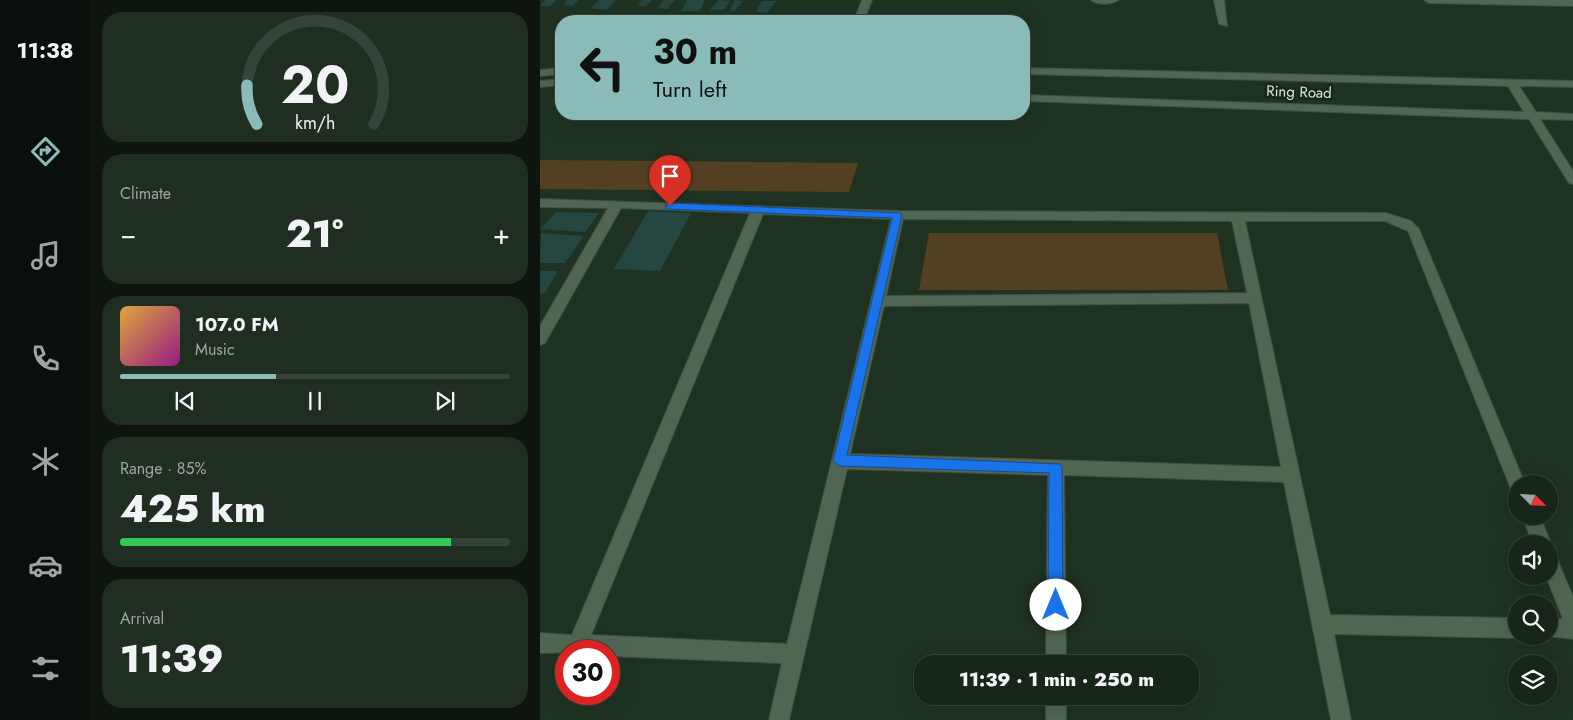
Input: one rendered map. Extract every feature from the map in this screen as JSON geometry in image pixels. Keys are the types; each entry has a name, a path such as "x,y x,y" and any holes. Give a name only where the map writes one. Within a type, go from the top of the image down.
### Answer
{"street":[{"path":"861,15 867,0"},
{"path":"1096,0 1112,0"},
{"path":"1219,0 1224,24"},
{"path":"1429,0 1573,3"},
{"path":"540,63 555,62"},
{"path":"540,73 555,72"},
{"name":"Ring Road","path":"1030,72 1573,84"},
{"path":"1511,82 1573,180"},
{"path":"540,84 555,83"},
{"path":"540,93 555,92"},
{"name":"Ring Road","path":"1030,98 1573,117"},
{"path":"540,203 617,204 898,215 1386,217 1406,224 1413,229 1514,475"},
{"path":"540,339 617,204"},
{"path":"579,640 758,210"},
{"path":"779,720 793,654 898,215"},
{"path":"1238,217 1341,720"},
{"path":"877,301 1254,298"},
{"path":"839,461 1292,475"},
{"path":"1056,468 1056,655"},
{"path":"1558,582 1573,620"},
{"path":"1322,624 1508,628"},
{"path":"1558,628 1573,629"},
{"path":"540,643 555,643"},
{"path":"620,646 793,654"},
{"path":"1056,705 1056,720"}],"shaded area":[{"path":"540,160 858,163 849,192 540,189"},
{"path":"929,233 1217,233 1228,290 919,290"}],"building":[{"path":"545,0 556,0 550,6 540,6"},
{"path":"567,0 578,0 573,6 564,5"},
{"path":"599,0 616,0 607,10 591,8"},
{"path":"642,0 652,0 646,6 638,6"},
{"path":"663,0 675,0 667,9 658,8"},
{"path":"687,0 705,0 700,11 681,11"},
{"path":"719,0 730,1 724,10 710,10"},
{"path":"735,0 743,1 735,11 730,10"},
{"path":"776,1 767,13 756,12 761,2"},
{"path":"648,211 691,213 660,271 614,269"},
{"path":"556,212 599,213 585,232 540,229"},
{"path":"541,233 584,236 565,263 540,263"},
{"path":"540,271 558,271 545,293 540,293"}],"route":[{"path":"670,206 898,215 839,461 1056,468 1056,605"}]}
